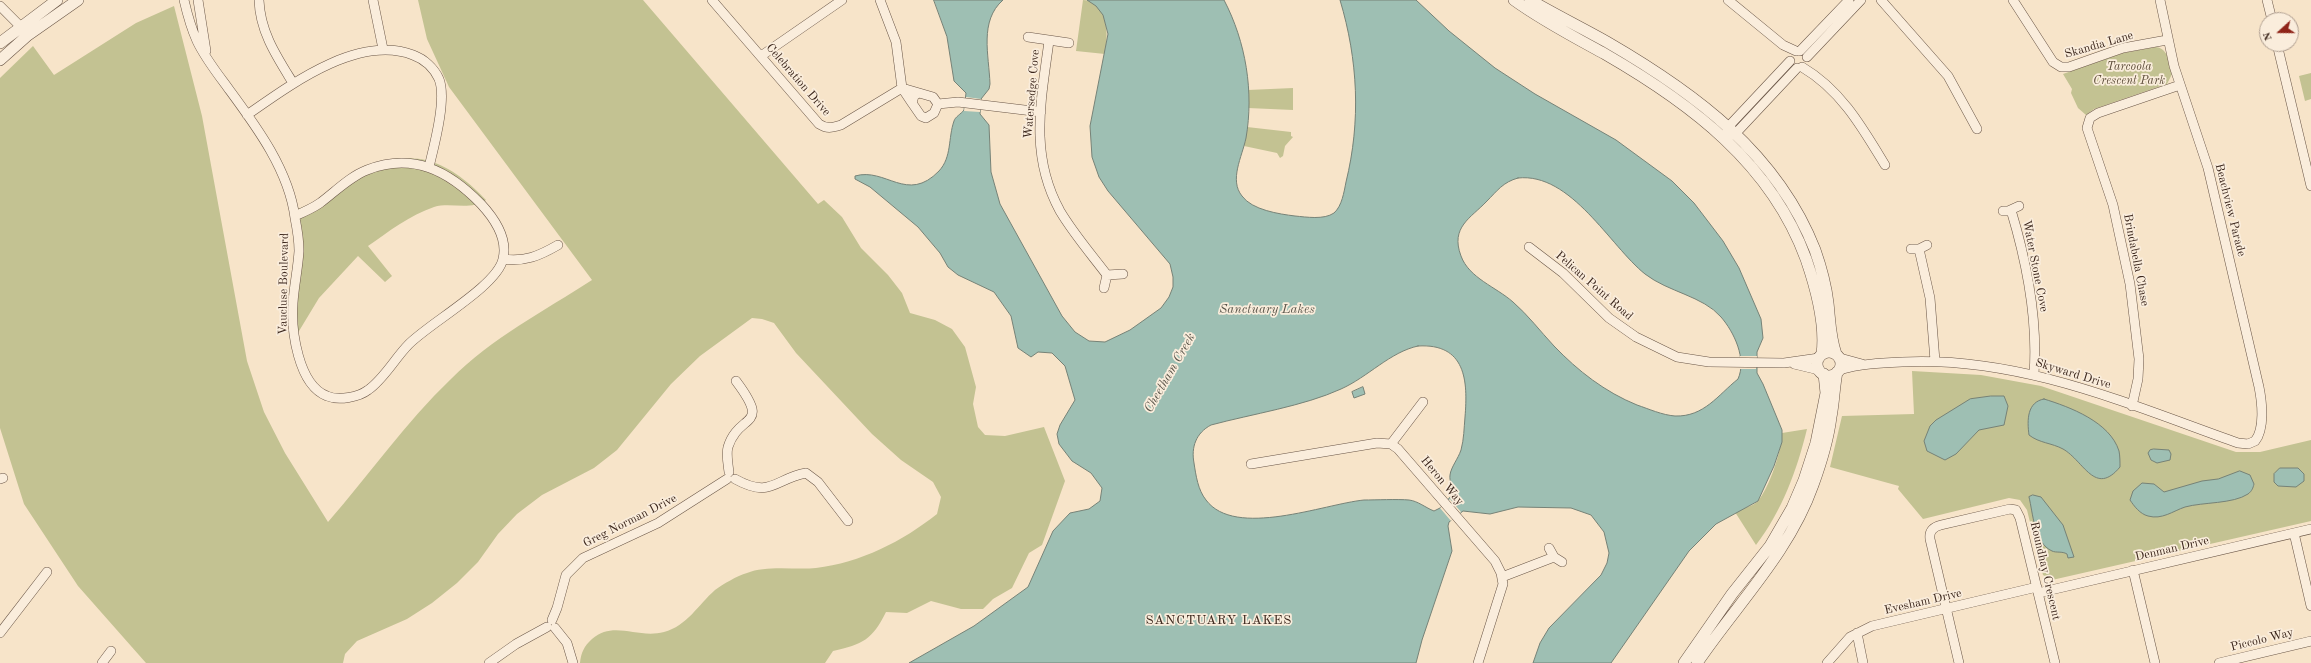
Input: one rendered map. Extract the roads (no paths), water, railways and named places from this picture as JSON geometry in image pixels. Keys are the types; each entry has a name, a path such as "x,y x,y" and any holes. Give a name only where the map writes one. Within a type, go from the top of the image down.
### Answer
{"street":[{"path":"0,60 24,30 57,0"},
{"path":"0,43 78,0"},
{"name":"Vaucluse Boulevard","path":"184,0 196,39 210,64 247,115 274,158 288,189 295,216 299,250 293,305 295,339 304,370 313,386 328,397 347,398 368,391 407,345 427,327 488,283 503,259 503,238 493,217 463,187 446,174 429,167 398,162 366,170 339,186 319,204 295,216"},
{"name":"Vaucluse Boulevard","path":"198,0 202,36 210,64"},
{"path":"259,0 264,29 272,50 293,84"},
{"path":"374,0 383,49"},
{"name":"Celebration Drive","path":"712,0 818,124 824,128 830,128 841,124 902,88"},
{"path":"761,56 842,0"},
{"path":"880,0 896,42 902,88 920,116 926,118 934,113 938,104"},
{"path":"1514,0 1551,25 1647,80 1696,114 1725,137 1764,181 1795,233 1814,285 1823,340 1820,356 1826,388 1825,402 1812,456 1800,490 1779,533 1741,582 1684,663"},
{"path":"1530,0 1636,60 1686,92 1733,130 1773,175 1790,200 1811,240 1826,288 1830,338 1838,356 1838,371 1827,440 1813,487 1791,533 1752,590 1720,629 1697,663"},
{"path":"1728,0 1783,45 1854,114 1886,165"},
{"path":"1799,60 1849,0"},
{"path":"1725,137 1799,60 1861,0"},
{"name":"Skandia Lane","path":"2013,0 2053,62 2061,67 2069,67 2123,48 2167,40"},
{"name":"Beachview Parade","path":"2160,0 2167,40 2180,85 2208,168 2260,387 2262,406 2260,429"},
{"path":"2267,0 2270,12"},
{"path":"1881,1 1948,76 1977,129"},
{"path":"0,6 24,30"},
{"name":"Watersedge Cove","path":"1028,37 1069,43"},
{"name":"Watersedge Cove","path":"1049,40 1038,129 1039,149 1044,172 1051,193 1061,212 1107,276"},
{"path":"247,115 293,84 321,68 357,55 383,49 405,52 419,57 430,66 439,80 441,97 434,148 429,167"},
{"path":"2279,52 2311,186"},
{"name":"Brindabella Chase","path":"2132,406 2138,378 2139,359 2130,284 2118,221 2088,132 2088,123 2098,112 2180,85"},
{"path":"902,88 917,94 933,97 938,104"},
{"path":"912,103 914,96 917,94"},
{"path":"938,104 958,102 1041,112"},
{"name":"Water Stone Cove","path":"2011,209 2029,283 2034,333 2034,374"},
{"path":"503,259 518,261 535,258 558,245"},
{"name":"Pelican Point Road","path":"1529,247 1563,273 1609,318 1652,345 1677,357 1692,361 1784,363 1820,356"},
{"path":"1919,247 1932,309 1935,361"},
{"path":"1104,288 1107,276 1123,274"},
{"path":"1820,356 1829,352 1838,356"},
{"name":"Skyward Drive","path":"1838,356 1862,364"},
{"name":"Skyward Drive","path":"1838,371 1862,364 1935,361 1990,366 2034,374 2242,444 2255,441 2260,429"},
{"name":"Pelican Point Road","path":"1784,363 1822,372"},
{"path":"1822,372 1831,375 1838,371"},
{"path":"736,381 749,398 752,418 734,437 728,447 730,477 750,487 765,488 806,473 818,482 848,521"},
{"path":"1251,464 1376,443 1391,444 1423,402"},
{"name":"Heron Way","path":"1391,444 1403,454 1495,561 1502,577"},
{"name":"Greg Norman Drive","path":"551,625 558,608 566,575 583,558 658,523 730,477"},
{"name":"Roundhay Crescent","path":"1946,609 1930,536 1934,527 1941,524 2007,509 2016,510 2020,518 2055,663"},
{"name":"Denman Drive","path":"2037,590 2133,570 2311,529"},
{"path":"2294,533 2311,606"},
{"path":"1478,663 1501,590 1502,577 1558,560 1550,548"},
{"path":"2133,570 2155,663"},
{"path":"0,633 47,572"},
{"path":"1741,582 1752,590"},
{"name":"Evesham Drive","path":"1827,663 1854,635 1872,626 2037,590"},
{"path":"1946,609 1959,663"},
{"path":"489,663 516,644 551,625 567,643 573,663"},
{"path":"1854,635 1863,663"},
{"name":"Piccolo Way","path":"2219,663 2311,641"},
{"path":"102,663 111,650"}],"water":[{"name":"Sanctuary Lakes","path":"934,0 1003,0 996,8 988,28 987,50 990,84 989,89 981,99 980,114 989,125 991,172 1000,204 1062,316 1075,332 1089,341 1105,342 1130,330 1161,308 1169,297 1173,287 1173,277 1170,264 1108,191 1099,177 1092,157 1090,126 1108,34 1103,15 1096,6 1087,0 1224,0 1232,16 1243,50 1248,85 1248,121 1246,138 1236,176 1238,190 1246,201 1259,208 1281,214 1315,218 1330,215 1339,207 1351,159 1354,136 1354,68 1351,45 1340,0 1416,0 1449,31 1495,68 1535,94 1616,140 1672,181 1694,203 1723,241 1739,268 1761,319 1763,338 1757,352 1757,373 1782,430 1782,442 1774,466 1758,501 1716,524 1689,551 1611,663 1533,663 1540,643 1549,628 1601,575 1607,563 1609,553 1604,532 1591,515 1571,508 1518,507 1490,514 1463,511 1449,522 1448,526 1452,551 1422,640 1416,663 909,663 974,626 1028,587 1053,531 1070,513 1089,509 1100,501 1102,488 1091,473 1072,461 1059,444 1057,434 1060,425 1075,400 1065,366 1052,353 1038,352 1031,357 1018,348 1011,316 994,292 958,275 948,267 940,253 918,227 870,187 855,179 855,176 866,175 877,176 907,185 917,184 927,180 943,166 948,154 954,121 964,110 966,93 954,81 947,37","holes":["1518,178 1537,179 1555,187 1572,198 1645,274 1714,310 1726,323 1738,346 1741,363 1738,379 1710,404 1694,413 1675,416 1656,412 1637,405 1614,394 1582,372 1554,346 1513,302 1476,276 1465,264 1461,256 1458,246 1460,230 1469,218 1501,187","1418,346 1434,347 1446,351 1455,358 1461,367 1466,390 1463,442 1450,475 1454,493 1440,508 1434,511 1409,500 1364,500 1281,516 1258,518 1237,517 1219,511 1206,500 1198,483 1193,457 1194,446 1198,436 1206,428 1211,425 1294,405 1326,395 1351,384 1388,359 1408,349"]},
{"path":"1363,387 1365,394 1354,398 1352,392"},
{"path":"2004,396 2008,406 2004,425 1979,430 1956,454 1945,460 1927,451 1924,441 1930,426 1936,420 1970,399"},
{"path":"2044,399 2077,411 2098,424 2107,432 2119,451 2120,467 2104,479 2097,478 2090,474 2063,449 2037,440 2029,435 2029,412 2034,404"},
{"path":"2150,450 2169,450 2171,454 2170,460 2157,463 2151,460 2148,453"},
{"path":"2280,468 2298,468 2304,474 2304,481 2296,487 2278,486 2274,482 2274,474"},
{"path":"2240,471 2250,475 2254,484 2248,494 2234,500 2192,505 2163,516 2153,517 2142,514 2130,500 2133,491 2142,483 2154,484 2164,492 2202,481 2218,479"},
{"path":"2033,495 2041,497 2063,525 2074,557 2068,558 2067,554 2065,553 2052,551 2041,541 2035,527 2029,497"}],"district":[{"name":"SANCTUARY LAKES","path":"1219,621"}],"park label":[{"name":"Tarcoola Crescent Park","path":"2129,74"}],"water label":[{"name":"Cheetham Creek","path":"1170,373"}]}
